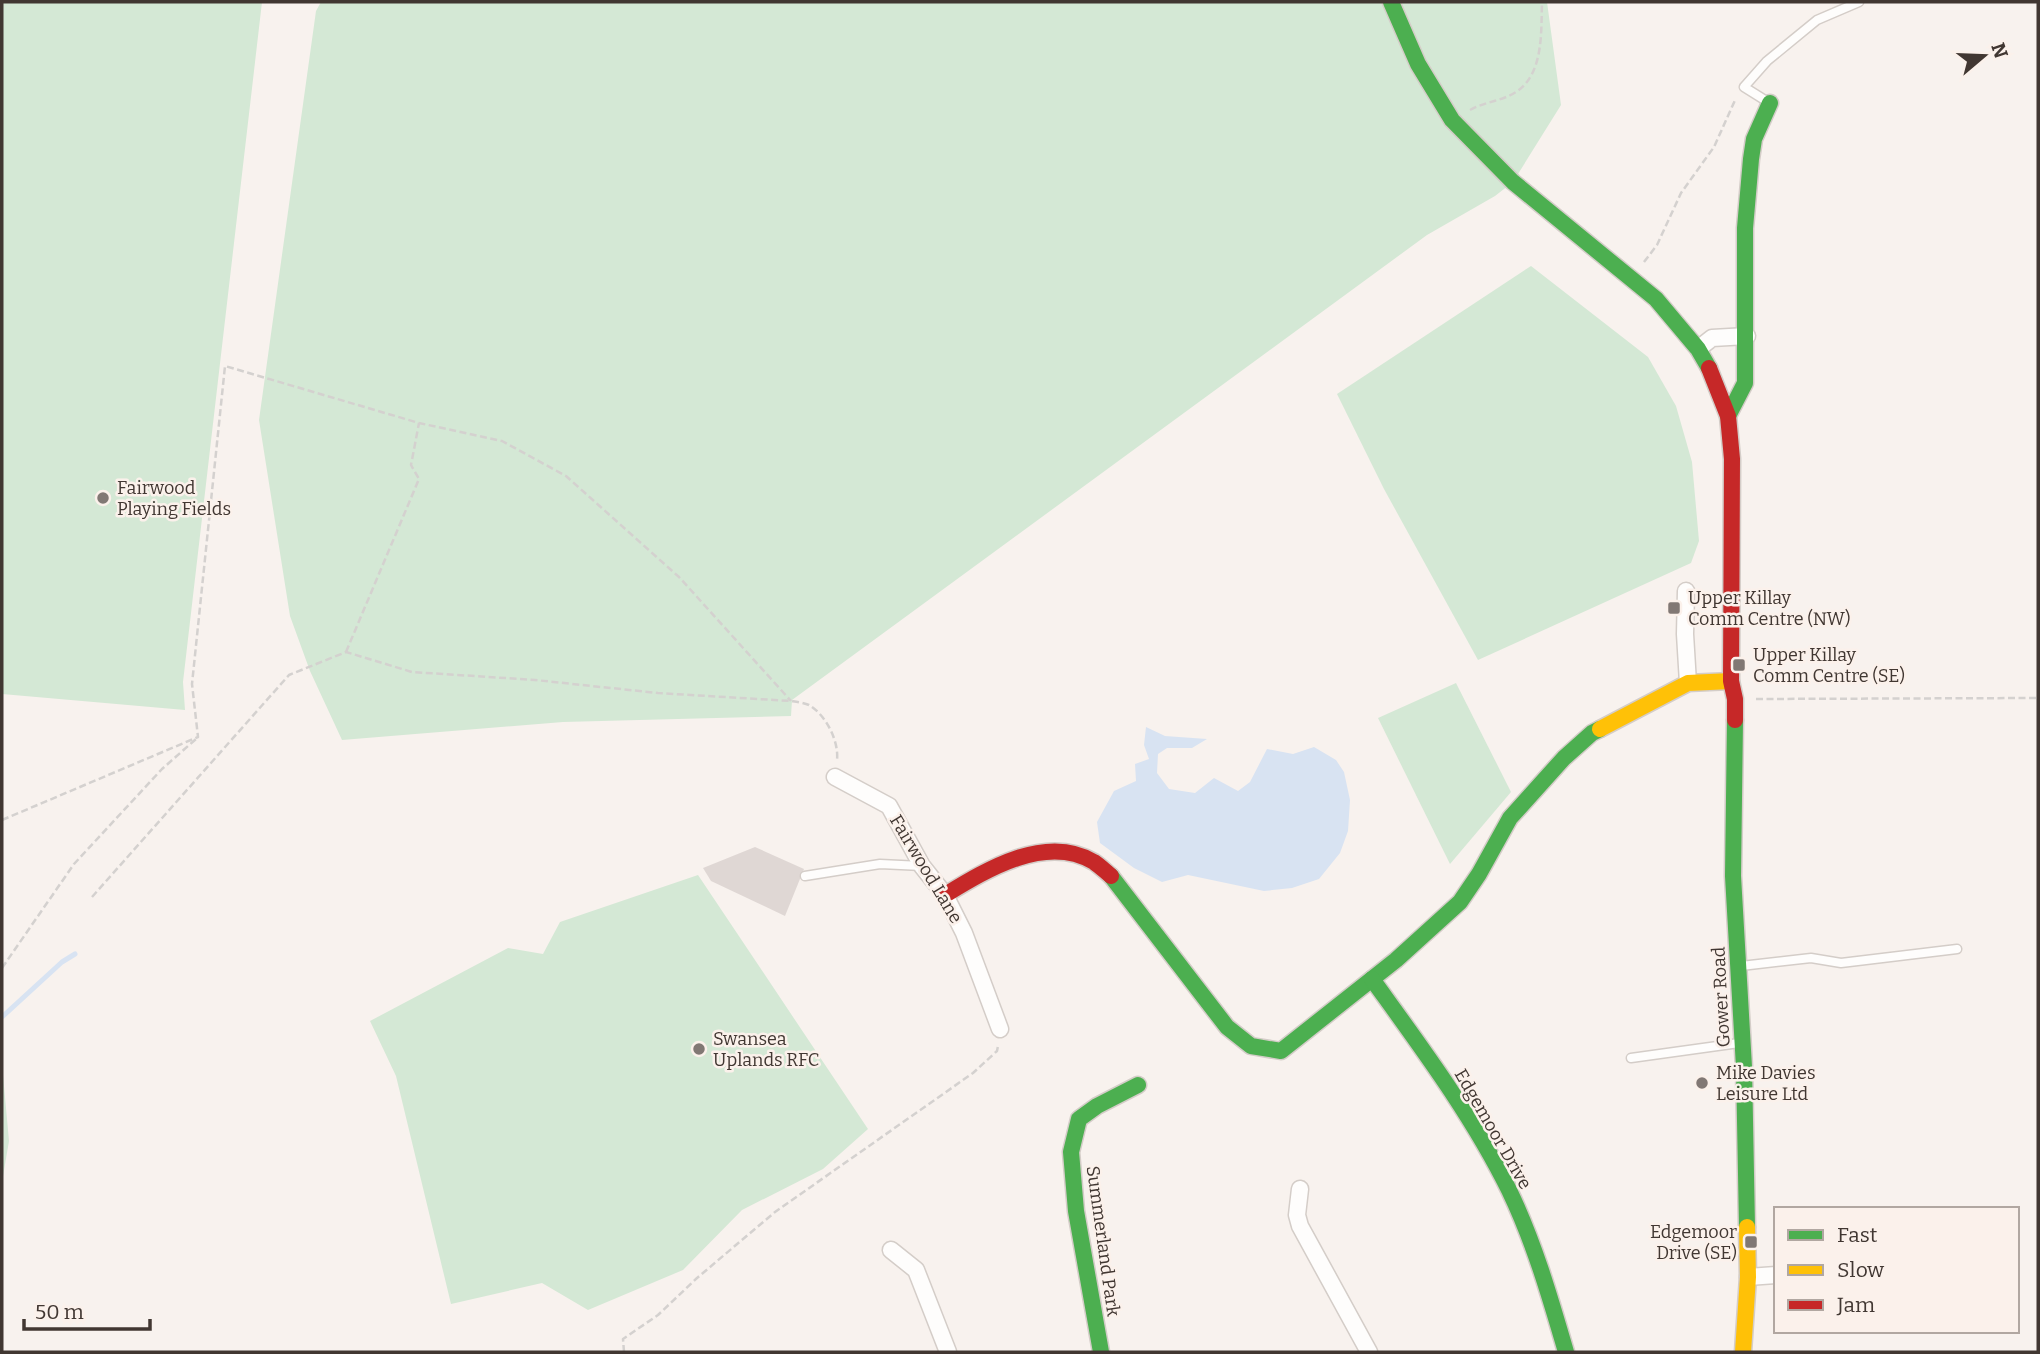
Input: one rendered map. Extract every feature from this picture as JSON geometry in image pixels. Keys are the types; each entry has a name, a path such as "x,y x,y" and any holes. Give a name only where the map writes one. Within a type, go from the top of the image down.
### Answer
{"street":[{"name":"Gower Road","path":"1391,2 1418,64 1452,121 1513,182 1656,299 1698,349 1716,382 1728,416 1732,459 1734,876 1742,1043 1748,1277 1743,1352"},
{"path":"1728,416 1745,383 1745,228 1751,159 1754,139 1770,103"},
{"path":"1698,349 1712,338 1747,336"},
{"path":"1686,591 1688,684"},
{"path":"945,895 984,872 1026,855 1063,852 1091,860 1112,877 1227,1027 1251,1046 1281,1051 1372,979 1460,902 1510,818 1564,758 1592,733 1688,684 1731,681"},
{"name":"Fairwood Lane","path":"835,778 889,806 922,866 945,895 964,933 1000,1028"},
{"name":"Edgemoor Drive","path":"1372,979 1453,1093 1486,1147 1509,1192 1550,1298 1566,1352"},
{"name":"Summerland Park","path":"1101,1352 1076,1211 1072,1152 1079,1119 1097,1106 1138,1085"},
{"path":"1300,1189 1297,1215 1300,1226 1369,1352"},
{"path":"891,1250 916,1270 948,1352"},
{"path":"1748,1277 1774,1275"}],"lane":[{"path":"1770,103 1744,87 1767,61 1817,20 1859,2"},
{"path":"805,876 880,864 922,866"},
{"path":"1738,966 1811,958 1841,963 1957,949"},
{"path":"1631,1058 1742,1043"}],"path":[{"path":"1452,121 1483,103 1518,91 1528,80 1535,66 1541,31 1542,2"},
{"path":"1632,279 1657,244 1681,193 1714,147 1744,87"},
{"path":"198,737 192,684 225,366 419,423 502,441 566,476 679,577 792,701"},
{"path":"346,652 419,479 411,465 419,423"},
{"path":"92,897 289,676 346,652 412,672 792,701 808,705 829,728 838,750 835,778"},
{"path":"1735,699 2038,698"},
{"path":"2,820 198,737"},
{"path":"2,968 74,864 162,769 198,737"},
{"path":"624,1352 622,1339 658,1315 775,1212 973,1073 997,1051 1000,1028"}],"green space":[{"name":"Fairwood Playing Fields","path":"2,2 262,2 183,682 185,710 2,694"},
{"path":"321,2 1547,2 1561,105 1513,182 1495,196 1427,235 792,700 791,716 563,722 342,740 310,671 290,616 259,420 316,11"},
{"path":"1531,266 1648,357 1676,406 1692,462 1699,541 1691,563 1478,660 1384,489 1337,394"},
{"path":"1456,683 1511,792 1450,864 1378,718"},
{"path":"698,875 868,1129 823,1169 742,1210 683,1270 588,1310 542,1283 451,1304 396,1076 370,1021 508,948 543,954 560,922"},
{"path":"2,1064 9,1141 2,1182"}],"water":[{"path":"1146,727 1165,736 1207,739 1192,748 1167,748 1158,754 1157,773 1169,789 1195,793 1214,778 1238,791 1250,782 1267,749 1293,754 1314,747 1336,760 1344,772 1350,800 1348,831 1340,853 1319,879 1292,888 1264,891 1188,875 1162,882 1134,868 1100,843 1097,822 1114,791 1136,781 1135,764 1149,759 1144,745"}],"building":[{"path":"755,847 804,869 785,916 711,881 703,868"}],"waterway":[{"path":"2,1017 62,962 75,954"}],"traffic: fast":[{"path":"1391,2 1418,64 1452,120 1513,182 1656,299 1698,349 1709,368"},
{"path":"1728,416 1745,383 1745,228 1751,159 1754,139 1770,103"},
{"path":"1735,720 1733,876 1744,1067 1747,1227"},
{"path":"1111,876 1227,1027 1251,1046 1281,1051 1396,960 1460,902 1510,818 1564,758 1600,729"},
{"path":"1372,979 1462,1108 1509,1190 1534,1250 1566,1352"},
{"path":"1101,1352 1076,1211 1071,1152 1079,1119 1097,1106 1138,1085"}],"traffic: slow":[{"path":"1600,729 1688,683 1731,681"},
{"path":"1743,1352 1748,1277 1747,1227"}],"traffic: jam":[{"path":"1709,368 1728,416 1732,459 1731,681 1735,699 1735,720"},
{"path":"945,895 998,866 1037,853 1056,851 1075,854 1094,862 1111,876"}],"place":[{"name":"Fairwood Playing Fields","path":"103,498"},
{"name":"Upper Killay Comm Centre (NW)","path":"1674,608"},
{"name":"Upper Killay Comm Centre (SE)","path":"1739,665"},
{"name":"Swansea Uplands RFC","path":"699,1049"},
{"name":"Mike Davies Leisure Ltd","path":"1702,1083"},
{"name":"Edgemoor Drive (SE)","path":"1751,1242"}]}
